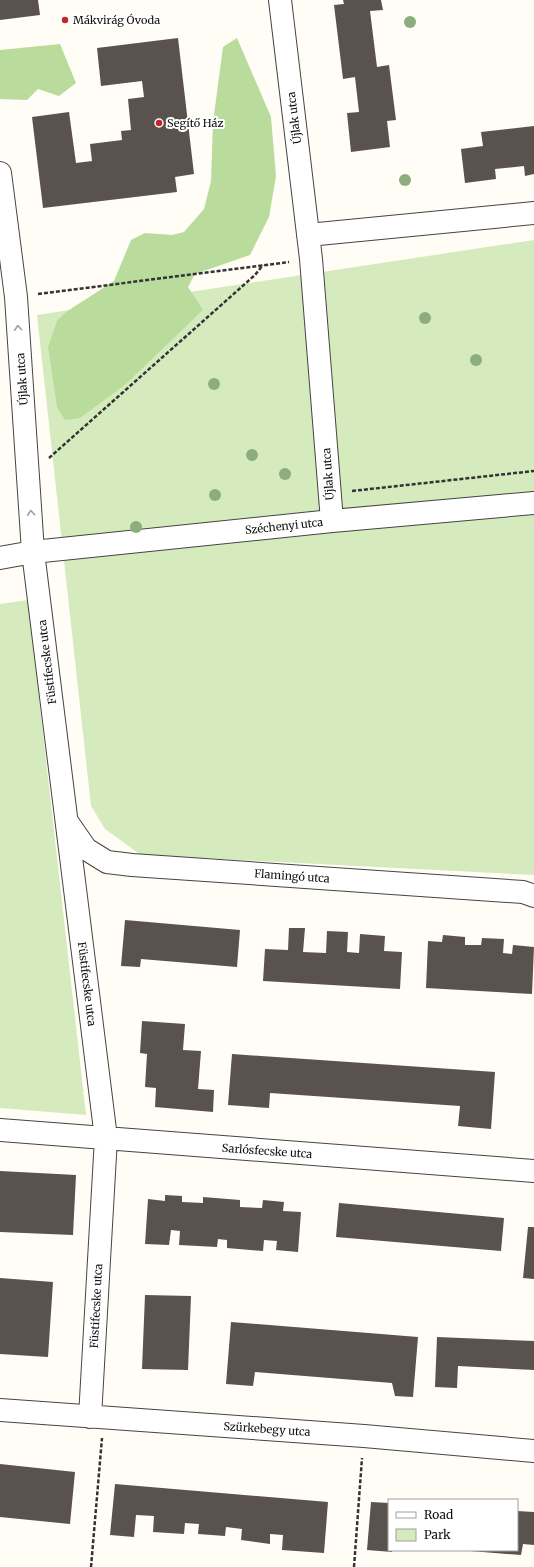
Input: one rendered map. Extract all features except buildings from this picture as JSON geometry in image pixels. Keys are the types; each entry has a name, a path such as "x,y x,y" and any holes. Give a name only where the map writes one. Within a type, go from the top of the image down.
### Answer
{"street":[{"name":"Újlak utca","path":"280,0 311,259 332,521"},
{"name":"Újlak utca","path":"0,174 16,297 34,552"},
{"path":"308,235 534,213"},
{"name":"Széchenyi utca","path":"34,552 332,521 534,503"},
{"path":"0,558 34,552"},
{"name":"Füstifecske utca","path":"34,552 106,1138 97,1418"},
{"name":"Flamingó utca","path":"66,821 86,849 107,862 523,892 534,896"},
{"name":"Sarlósfecske utca","path":"0,1130 534,1172"},
{"name":"Szürkebegy utca","path":"0,1410 364,1436 534,1451"}],"path":[{"path":"16,297 311,259"},
{"path":"29,476 255,275 263,265"},
{"path":"329,494 534,471"},
{"path":"91,1567 97,1418"},
{"path":"354,1567 364,1436"}],"green space":[{"path":"237,38 271,117 276,176 269,217 250,255 195,274 188,287 203,310 126,384 80,418 65,420 57,407 48,347 57,321 66,312 114,281 131,240 145,233 172,235 184,232 204,209 211,181 213,122 223,47"},
{"path":"60,44 76,83 59,96 38,89 27,100 0,99 0,50"},
{"path":"534,240 534,875 141,855 105,829 91,806 37,315"},
{"path":"28,600 86,1115 0,1108 0,604"}],"place":[{"name":"Mákvirág Óvoda","path":"65,20"},
{"name":"Segítő Ház","path":"159,123"}]}
